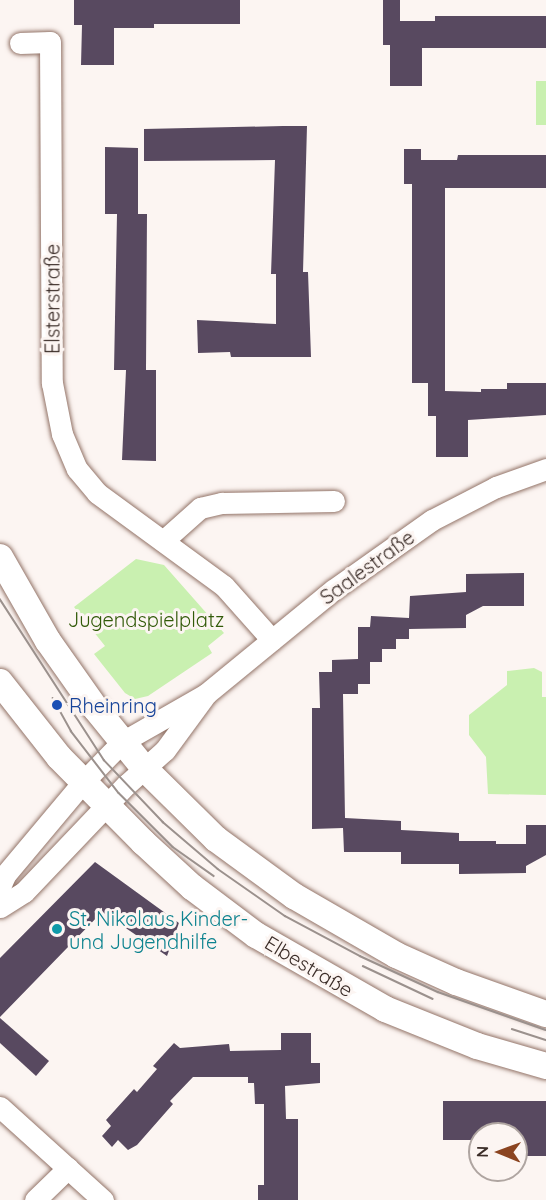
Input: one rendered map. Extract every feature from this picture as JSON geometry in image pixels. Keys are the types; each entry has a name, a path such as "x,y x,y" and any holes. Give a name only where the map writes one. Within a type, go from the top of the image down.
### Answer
{"street":[{"name":"Elsterstraße","path":"20,43 50,42 52,383 62,434 77,468 97,493 224,586 272,640"},
{"name":"Saalestraße","path":"122,742 206,694 366,565 432,520 496,487 546,469"},
{"path":"164,541 200,508 222,503 334,501"},
{"path":"0,557 48,641 122,742 144,768 216,839 335,922 456,982 546,1014"},
{"name":"Elbestraße","path":"0,682 33,728 83,782 192,887 318,974 427,1027 546,1066"},
{"name":"Saalestraße","path":"144,768 165,750 206,694"},
{"path":"0,887 5,875 83,782 122,742"},
{"path":"0,907 24,892 144,768"},
{"path":"0,1107 103,1200"},
{"path":"35,1200 68,1168"}],"green space":[{"path":"536,81 546,81 546,125 536,125"},
{"name":"Jugendspielplatz","path":"136,559 164,565 224,633 208,646 212,653 148,696 135,699 125,693 94,654 105,646 74,607"},
{"path":"534,668 542,672 542,697 546,697 546,795 488,794 486,757 469,735 469,715 507,685 507,671"}],"building":[{"path":"74,0 240,0 240,24 154,24 154,28 114,28 114,65 81,65 82,25 74,25"},
{"path":"383,0 400,0 400,21 435,21 435,16 546,16 546,48 422,48 422,86 390,86 390,45 383,45"},
{"path":"307,126 303,272 308,272 311,357 231,357 230,352 198,353 197,320 276,324 276,274 271,274 275,160 144,161 144,129"},
{"path":"105,147 138,148 138,214 147,214 146,370 156,370 156,461 122,460 126,370 114,370 117,214 105,214"},
{"path":"404,149 421,149 421,160 457,160 458,155 546,155 546,188 445,188 445,391 481,392 481,389 507,389 507,383 546,383 546,415 468,420 468,457 436,457 436,416 428,416 428,383 412,383 412,184 404,184"},
{"path":"524,573 524,606 483,606 466,615 466,628 409,629 409,639 396,639 396,649 382,649 382,662 370,662 370,684 358,684 358,694 343,694 345,818 401,821 401,830 459,833 459,841 496,841 496,844 526,844 526,825 546,825 546,855 526,866 526,873 459,874 459,864 401,864 401,852 344,852 343,828 312,829 312,708 320,708 319,672 332,672 332,660 358,659 358,627 370,627 371,616 409,618 410,596 466,592 466,574"},
{"name":"St. Nikolaus Kinder- und Jugendhilfe","path":"95,862 179,923 167,956 102,912 0,1017 0,958"},
{"path":"0,1018 49,1061 36,1076 0,1043"},
{"path":"281,1033 311,1033 311,1063 320,1063 320,1083 285,1086 286,1119 298,1119 298,1200 258,1200 258,1185 264,1185 264,1104 255,1104 254,1083 248,1083 248,1077 193,1077 170,1101 173,1104 137,1145 128,1150 118,1140 112,1147 102,1136 111,1126 106,1120 134,1089 137,1092 157,1069 153,1066 174,1043 180,1048 229,1044 230,1051 281,1050"},
{"path":"443,1101 546,1101 546,1156 528,1156 528,1122 468,1122 468,1140 443,1140"}],"tram line":[{"path":"0,599 104,760 163,822 218,869 285,916 360,956 438,992 546,1030"},
{"path":"53,698 71,731 119,793 173,847 214,876"},
{"path":"363,966 433,999"},
{"path":"512,1029 546,1040"}],"place":[{"name":"Rheinring","path":"57,705"},
{"name":"St. Nikolaus Kinder- und Jugendhilfe","path":"57,929"}]}
